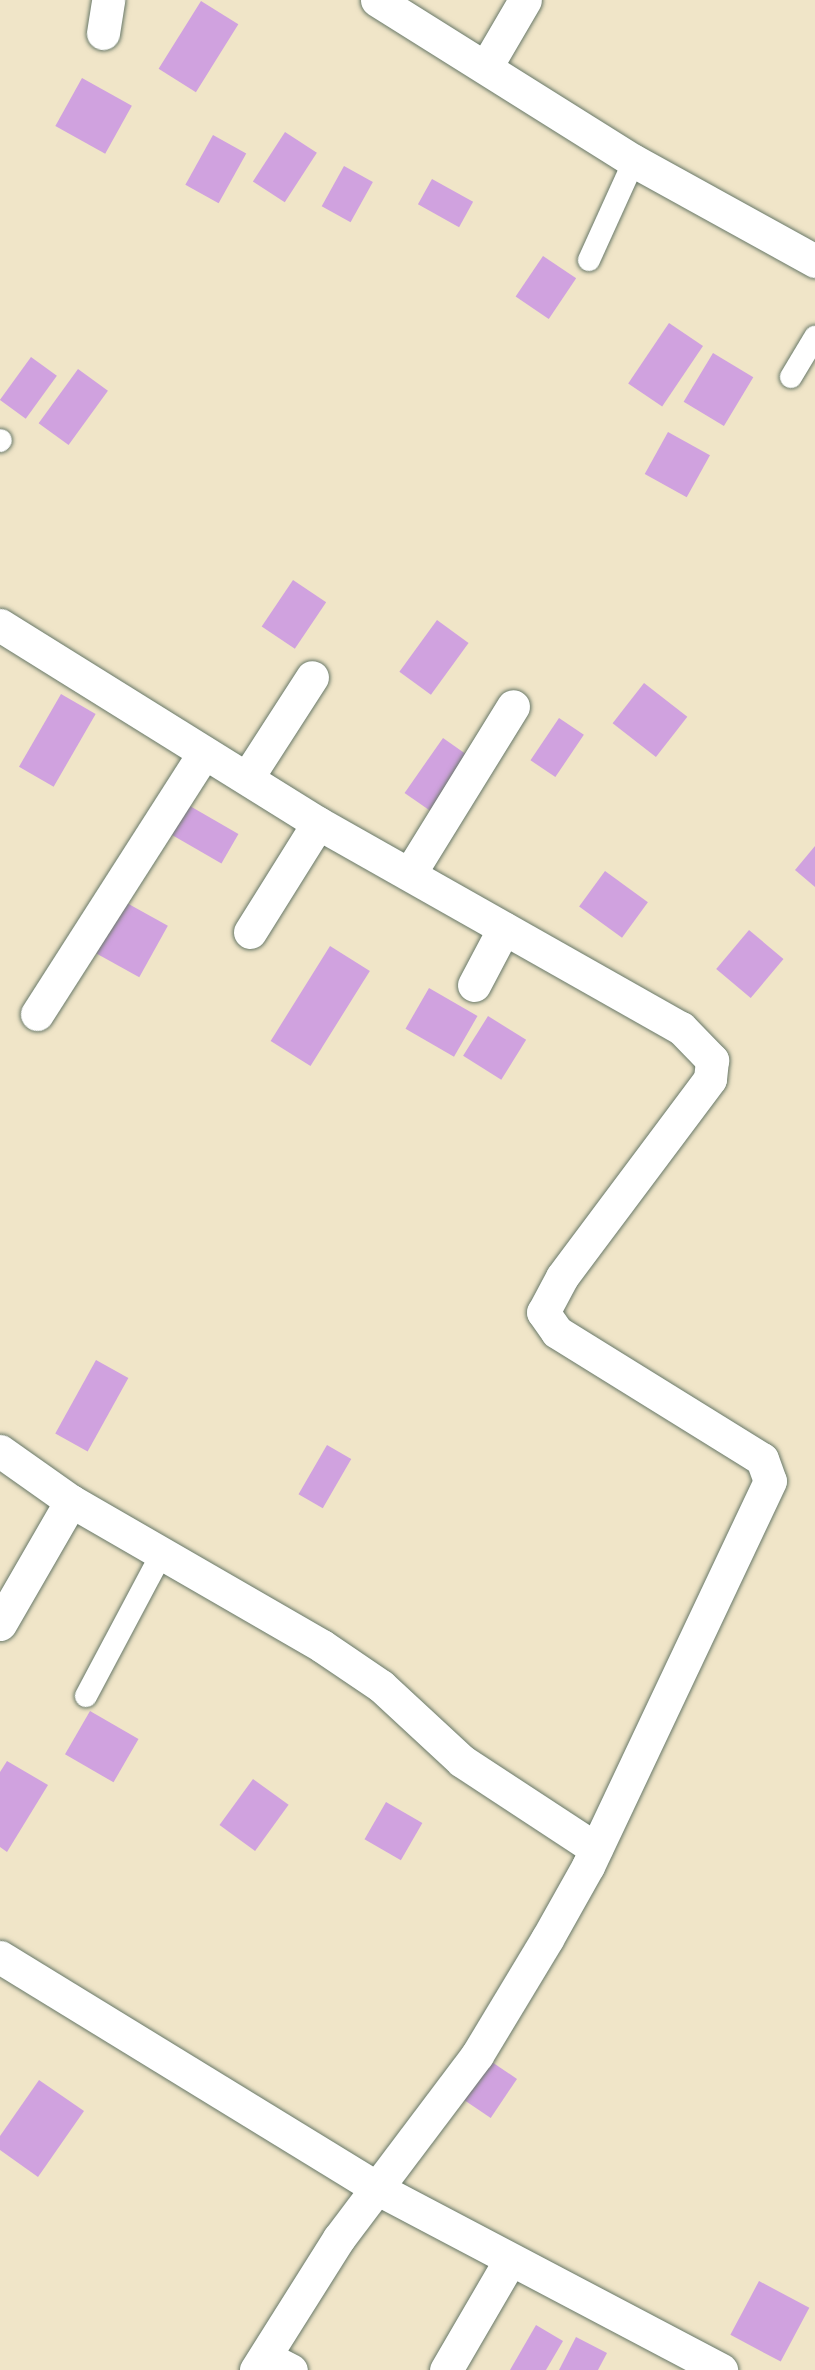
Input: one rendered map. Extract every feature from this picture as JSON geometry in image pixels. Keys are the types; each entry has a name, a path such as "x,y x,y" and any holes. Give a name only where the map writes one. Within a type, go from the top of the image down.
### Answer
{"street":[{"path":"104,33 108,0"},
{"path":"377,0 487,65 634,161 815,261"},
{"path":"487,65 525,0"},
{"path":"0,625 318,823 681,1028 712,1060 710,1079 562,1277 545,1304 544,1320 762,1459 769,1471 750,1527 596,1849 477,2055 339,2238 271,2366"},
{"path":"247,778 312,677"},
{"path":"410,873 513,706"},
{"path":"37,1014 204,753"},
{"path":"250,932 318,823"},
{"path":"474,985 504,928"},
{"path":"0,1451 71,1501 163,1551 381,1686 462,1761 596,1849"},
{"path":"0,1624 71,1501"},
{"path":"0,1957 378,2189 721,2370"},
{"path":"446,2370 510,2260"}],"lane":[{"path":"589,260 634,161"},
{"path":"791,377 815,337"},
{"path":"86,1696 163,1551"}],"building":[{"path":"201,1 238,24 196,92 159,69"},
{"path":"82,78 132,106 105,154 55,126"},
{"path":"285,132 317,153 285,202 253,181"},
{"path":"213,135 246,153 219,203 185,185"},
{"path":"344,166 373,182 351,222 322,206"},
{"path":"432,179 473,202 459,227 418,204"},
{"path":"543,256 576,278 549,319 516,297"},
{"path":"669,323 703,346 662,406 628,384"},
{"path":"713,353 753,377 724,426 684,402"},
{"path":"31,357 57,376 26,419 0,400"},
{"path":"78,369 108,391 69,445 39,423"},
{"path":"668,432 710,455 687,497 645,474"},
{"path":"293,580 326,602 295,649 262,626"},
{"path":"437,620 469,643 431,695 399,672"},
{"path":"644,683 687,717 656,757 613,723"},
{"path":"61,694 96,714 54,787 19,767"},
{"path":"559,718 584,735 555,777 530,760"},
{"path":"443,738 470,757 432,812 405,793"},
{"path":"183,802 238,834 221,863 166,831"},
{"path":"815,846 815,887 795,870"},
{"path":"605,871 648,902 622,938 579,907"},
{"path":"125,902 168,926 139,977 96,954"},
{"path":"749,930 783,959 751,998 716,969"},
{"path":"330,946 370,971 311,1066 271,1041"},
{"path":"429,988 477,1016 454,1057 406,1029"},
{"path":"488,1016 526,1040 501,1080 463,1056"},
{"path":"96,1360 128,1378 88,1451 55,1433"},
{"path":"327,1445 351,1459 323,1508 299,1494"},
{"path":"90,1711 138,1739 113,1782 65,1754"},
{"path":"7,1761 48,1785 7,1852 0,1847 0,1772"},
{"path":"253,1779 289,1805 255,1851 219,1825"},
{"path":"386,1802 422,1823 401,1860 364,1839"},
{"path":"483,2056 517,2079 491,2118 457,2095"},
{"path":"39,2080 84,2111 38,2177 0,2150 0,2136"},
{"path":"759,2281 809,2308 781,2362 730,2335"},
{"path":"536,2325 563,2341 546,2370 510,2370"},
{"path":"576,2337 607,2353 598,2370 559,2370"}]}
